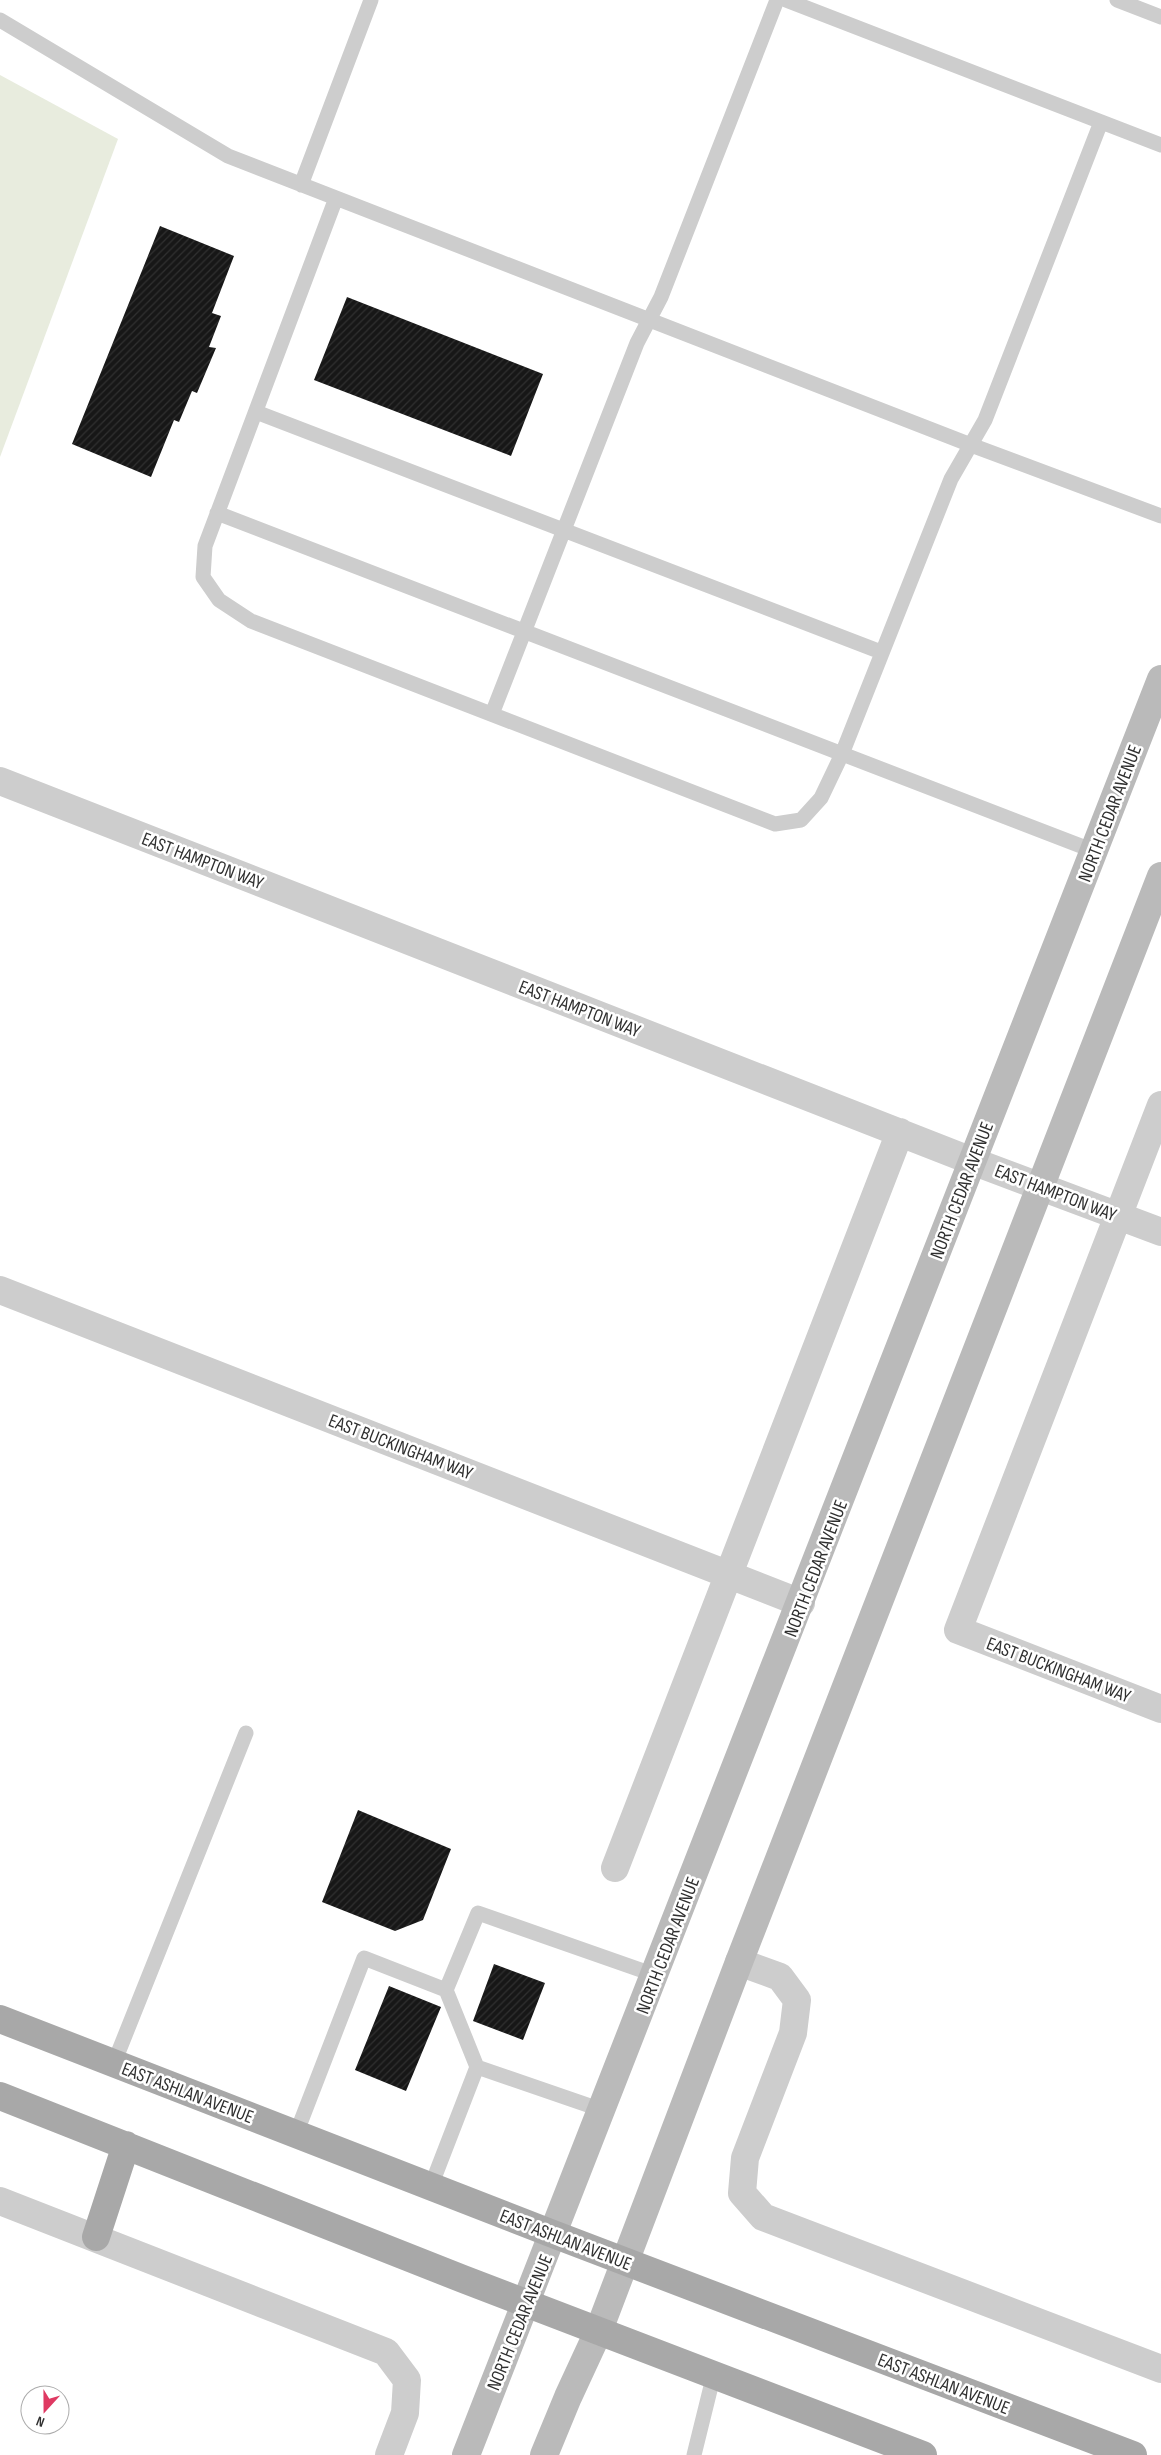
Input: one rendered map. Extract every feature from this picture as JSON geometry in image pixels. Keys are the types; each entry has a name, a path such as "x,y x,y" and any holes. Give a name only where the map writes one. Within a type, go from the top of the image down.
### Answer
{"main road":[{"name":"NORTH CEDAR AVENUE","path":"466,2455 1161,679"},
{"path":"544,2455 599,2330 739,1962 1161,876"},
{"name":"EAST ASHLAN AVENUE","path":"0,2019 625,2262 1133,2455"},
{"path":"0,2096 525,2303 714,2374 891,2449 923,2455"},
{"path":"96,2237 126,2145"}],"street":[{"name":"EAST HAMPTON WAY","path":"0,781 972,1161 1161,1232"},
{"path":"1118,1216 1161,1104"},
{"path":"614,1868 727,1573 900,1132"},
{"name":"EAST BUCKINGHAM WAY","path":"1118,1216 958,1630 1161,1708"},
{"name":"EAST BUCKINGHAM WAY","path":"0,1290 801,1602"},
{"path":"739,1962 780,1977 797,2000 793,2033 745,2158 742,2193 763,2217 1161,2369"},
{"path":"0,2200 386,2352 407,2380 405,2413 389,2455"}],"lane":[{"path":"301,185 371,0"},
{"path":"492,714 637,342 650,319 667,280 777,0"},
{"path":"786,0 1161,145"},
{"path":"1118,0 1161,17"},
{"path":"0,20 228,156 970,445 1161,516"},
{"path":"336,198 205,546 203,577 219,600 251,621 775,824 801,820 821,798 842,754 951,479 985,420 1101,122"},
{"path":"256,412 881,652"},
{"path":"217,513 1094,851"},
{"path":"114,2063 246,1733"},
{"path":"431,2186 477,2067 446,1990 478,1914 655,1975"},
{"path":"296,2134 364,1958 446,1990"},
{"path":"477,2067 602,2110"},
{"path":"694,2455 714,2374"}],"shaded area":[{"path":"0,75 118,139 0,457"}],"building":[{"path":"160,226 234,256 212,313 221,316 209,347 216,348 197,393 192,391 179,422 174,420 151,477 72,444"},
{"path":"347,297 543,374 511,456 314,380"},
{"path":"358,1810 451,1849 423,1920 395,1931 322,1902"},
{"path":"494,1964 545,1983 523,2040 473,2021"},
{"path":"389,1986 441,2007 406,2091 355,2070"}]}
